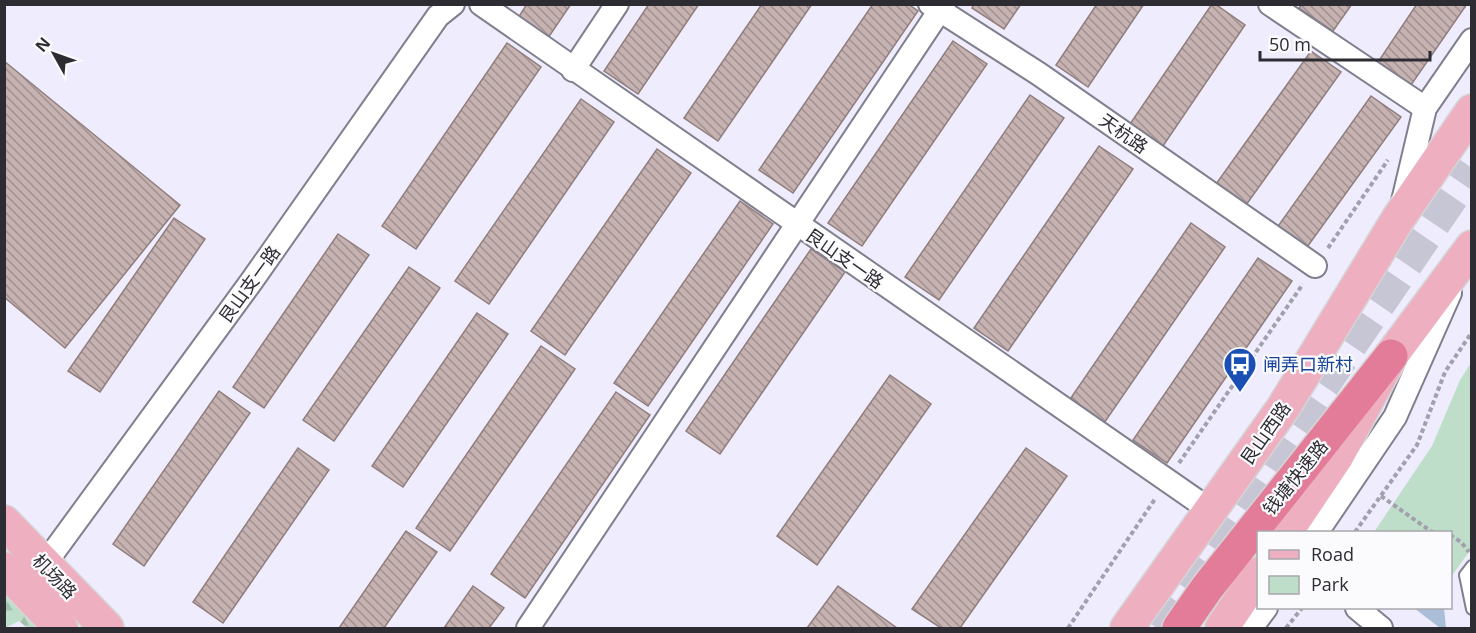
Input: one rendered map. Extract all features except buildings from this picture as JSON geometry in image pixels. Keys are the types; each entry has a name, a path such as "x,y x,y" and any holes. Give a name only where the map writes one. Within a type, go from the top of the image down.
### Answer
{"highway":[{"name":"钱塘快速路","path":"1179,628 1207,588 1391,356"}],"main road":[{"name":"艮山西路","path":"1127,628 1283,408 1398,219 1472,111"},
{"path":"1287,531 1337,456 1391,356 1470,248"},
{"name":"机场路","path":"4,522 107,628"},
{"name":"机场路","path":"4,569 61,628"},
{"path":"50,571 100,628"},
{"path":"1222,628 1257,576"}],"street":[{"name":"艮山支一路","path":"50,571 438,16 453,4"},
{"name":"艮山支一路","path":"481,4 1210,510"},
{"path":"573,70 617,4"},
{"path":"1270,4 1425,108"},
{"path":"528,628 797,225 938,7"},
{"name":"天杭路","path":"938,7 1039,74 1315,266"},
{"path":"1398,219 1425,108 1472,40"},
{"path":"1318,531 1395,417 1470,248"},
{"path":"1251,628 1265,609"},
{"path":"1357,609 1380,628"}],"lane":[{"path":"1472,566 1466,575 1472,609"}],"path":[{"path":"1068,628 1392,154"},
{"path":"1356,531 1417,445 1445,372 1472,332"},
{"path":"1381,496 1431,531"},
{"path":"1452,536 1472,554"},
{"path":"1286,628 1301,609"}],"green space":[{"path":"1471,363 1471,549 1452,576 1452,531 1375,531 1432,446 1460,380"},
{"path":"4,584 46,628 27,628 19,621 5,628"}],"water":[{"path":"1415,609 1444,609 1446,628 1440,628"}],"tunnel":[{"path":"1157,628 1472,168"}],"place":[{"name":"闸弄口新村","path":"1240,393"}]}
